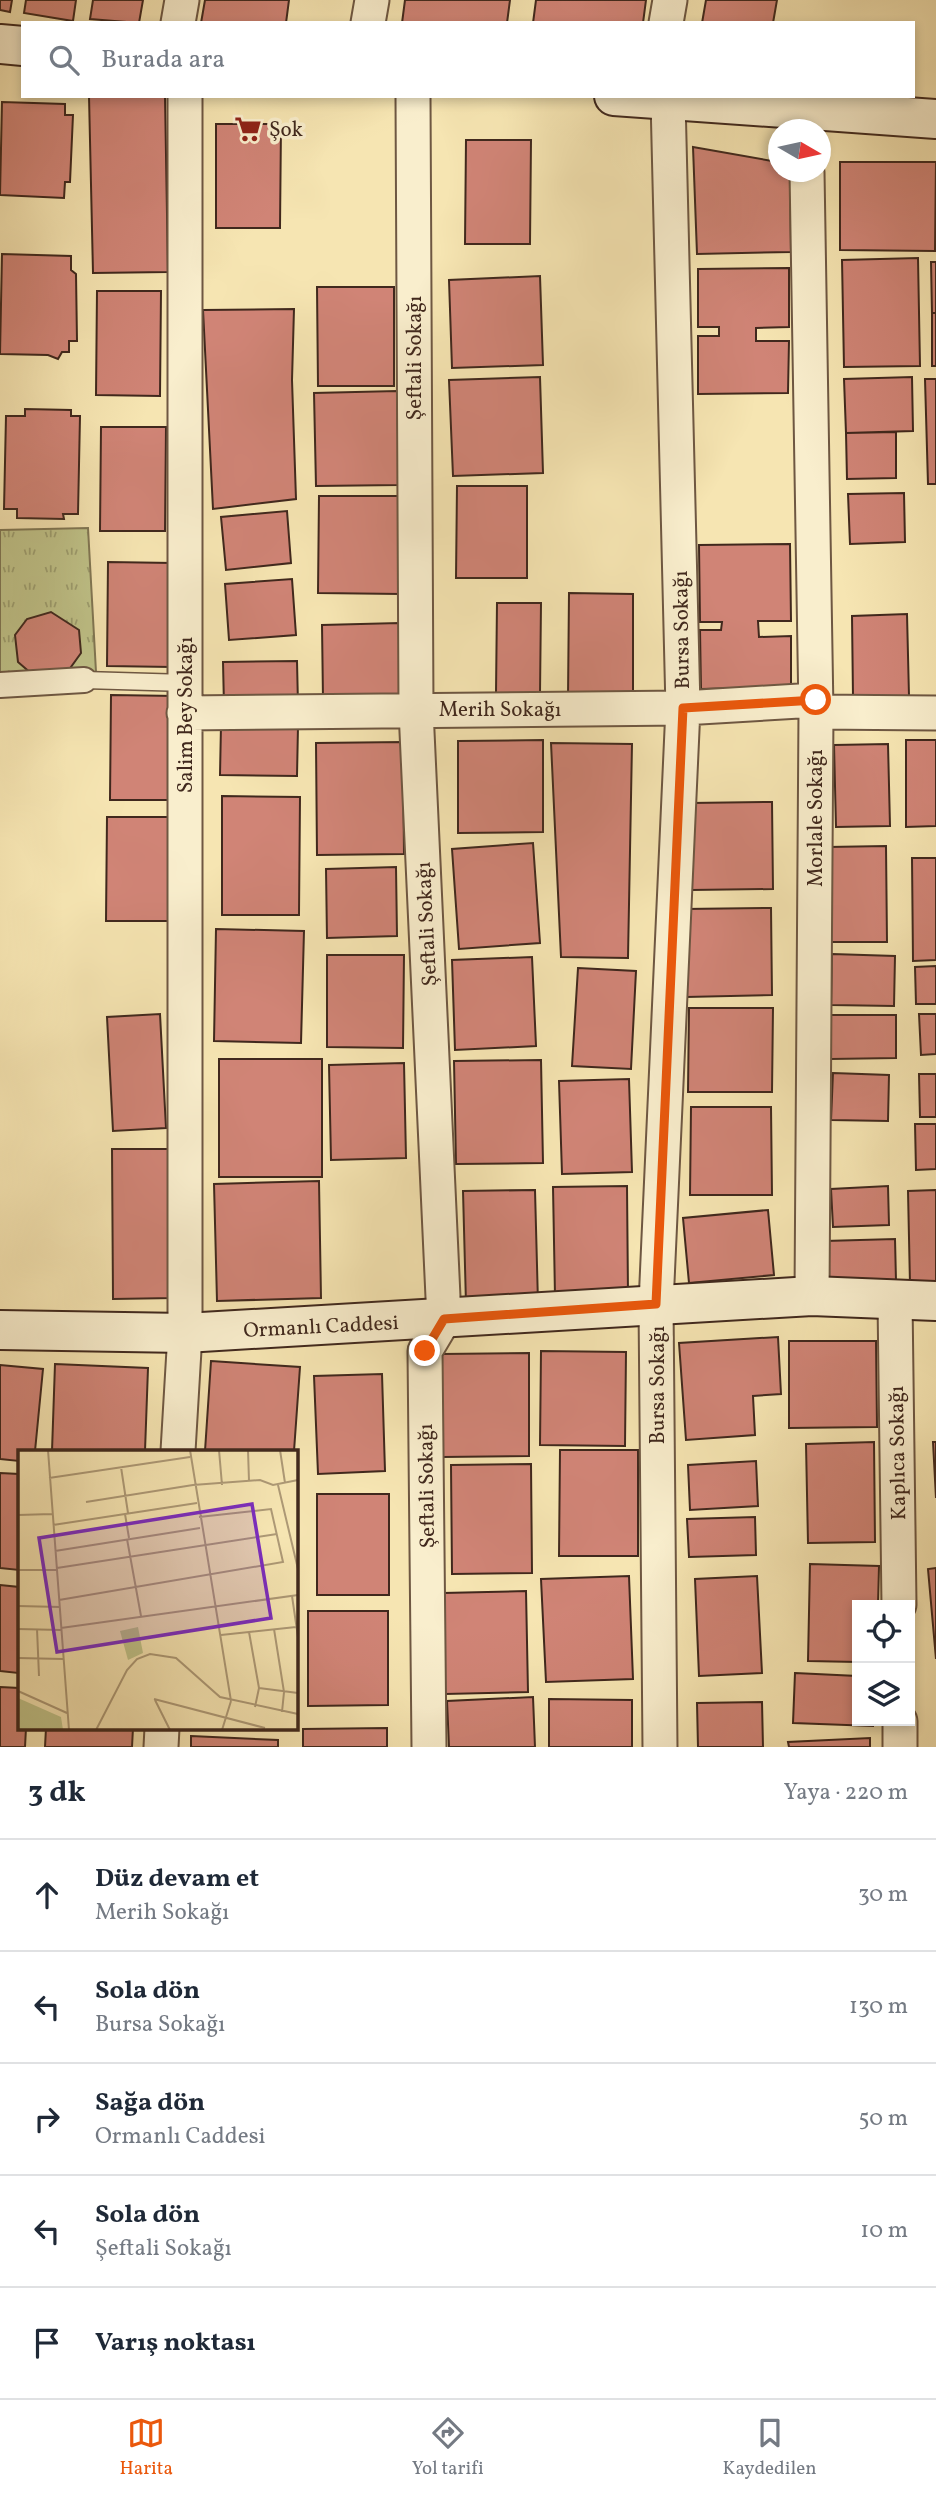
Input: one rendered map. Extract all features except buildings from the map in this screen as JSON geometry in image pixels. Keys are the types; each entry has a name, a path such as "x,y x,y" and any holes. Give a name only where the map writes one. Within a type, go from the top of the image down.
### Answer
{"main road":[{"path":"0,44 21,46"},
{"path":"659,98 799,119"},
{"path":"831,120 936,119"},
{"name":"Ormanlı Caddesi","path":"0,1331 185,1333 812,1296 936,1301"}],"street":[{"path":"178,21 182,0"},
{"path":"368,21 372,0"},
{"path":"666,21 670,0"},
{"name":"Salim Bey Sokağı","path":"178,1450 185,1333 185,98"},
{"name":"Şeftali Sokağı","path":"413,98 416,710 444,1319 425,1351 429,1747"},
{"name":"Bursa Sokağı","path":"659,98 683,708 656,1304 660,1747"},
{"name":"Morlale Sokağı","path":"807,182 816,706 812,1296"},
{"path":"0,685 84,680"},
{"name":"Merih Sokağı","path":"185,698 416,710 816,706 936,713"},
{"name":"Kaplıca Sokağı","path":"895,1301 899,1600"},
{"path":"900,1726 900,1747"}],"lane":[{"path":"84,680 185,698"}],"green space":[{"path":"88,528 96,672 40,681 0,682 0,530"}],"place":[{"name":"Şok","path":"248,129"}],"route":[{"path":"425,1351 444,1319 656,1304 683,708 816,700"}]}
